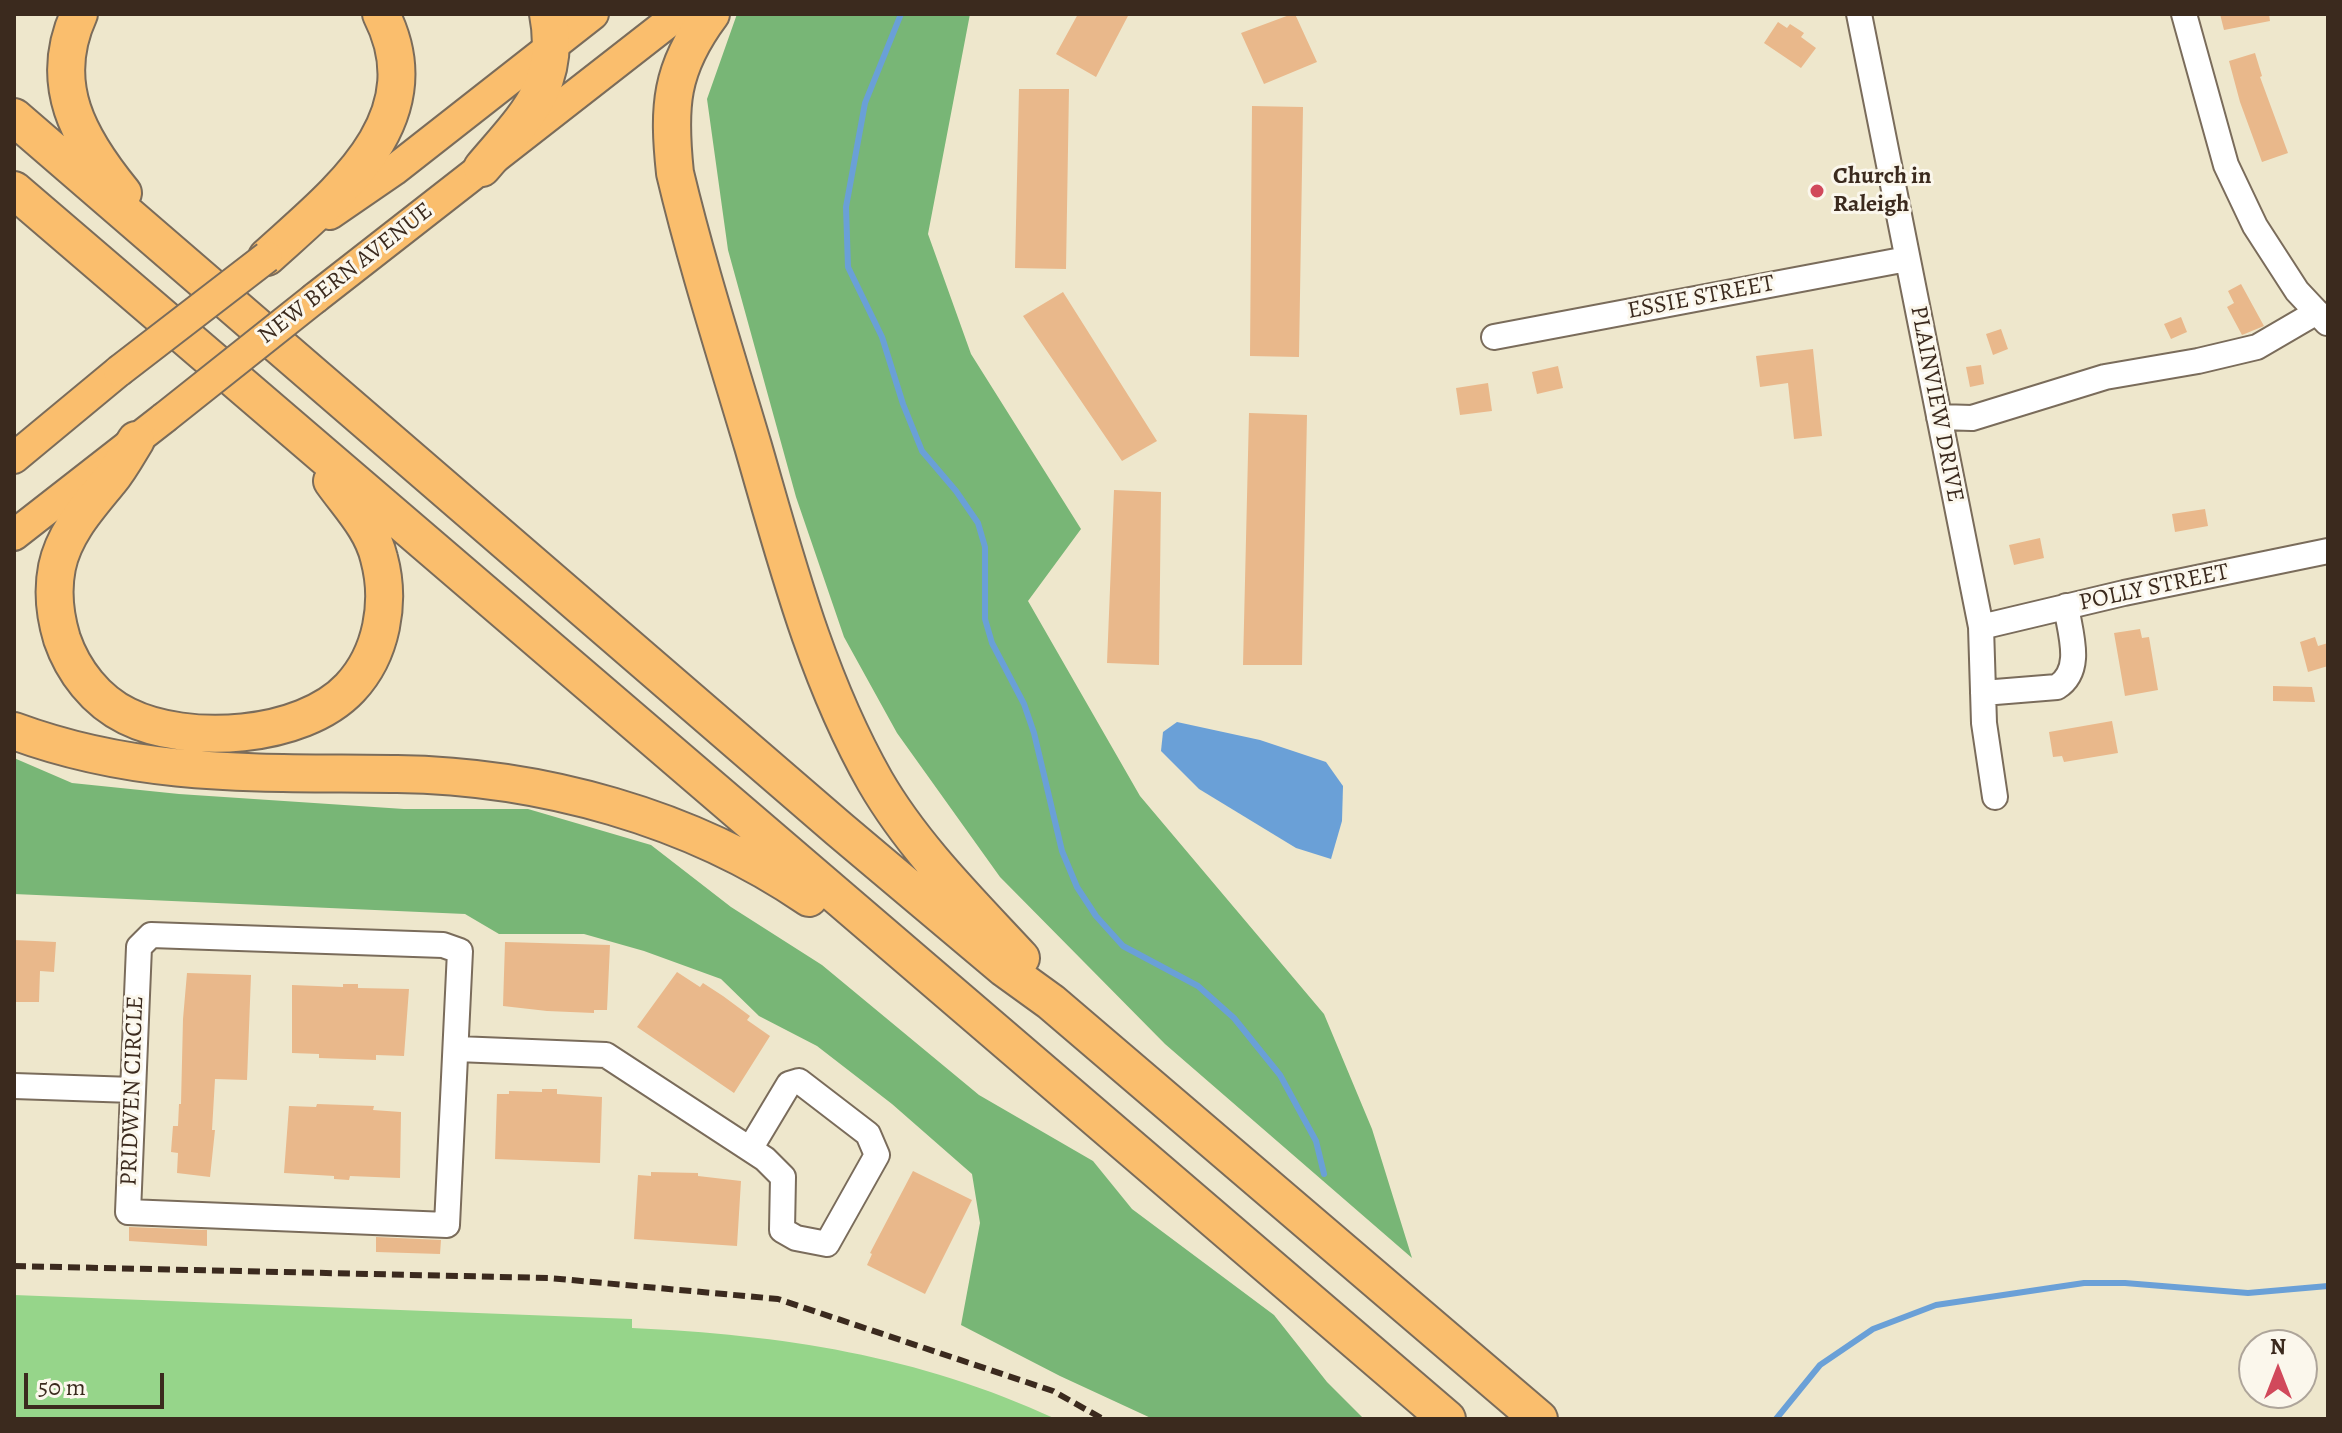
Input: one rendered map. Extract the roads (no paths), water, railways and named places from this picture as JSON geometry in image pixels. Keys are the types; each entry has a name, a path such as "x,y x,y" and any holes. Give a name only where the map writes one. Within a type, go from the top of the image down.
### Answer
{"highway":[{"path":"79,14 68,44 66,62 74,116 83,138 104,170 176,260"},
{"path":"267,257 355,174 386,127 395,84 394,57 381,14"},
{"path":"711,14 685,52 677,74 671,110 675,173 794,588 825,675 875,780 902,822 965,897 1103,1048"},
{"path":"482,168 534,107 550,62 550,29"},
{"path":"14,117 395,449 941,916 1051,1002 1539,1419"},
{"path":"14,190 1447,1419"},
{"path":"136,440 111,479 77,522 63,547 55,588 55,611 60,633 77,671 91,689 110,705 145,723 214,734 295,722 330,703 359,677 384,619 383,579 371,537 296,431"},
{"path":"17,731 72,751 143,765 211,772 433,776 507,784 606,805 704,841 786,882 987,1024"}],"main road":[{"path":"14,458 119,371 267,257 394,170 550,29 593,14"},
{"name":"NEW BERN AVENUE","path":"14,535 679,14"}],"street":[{"name":"PLAINVIEW DRIVE","path":"1859,14 1981,627 1984,723 1995,797"},
{"path":"1939,417 1972,418 2105,377 2257,347 2322,318 2297,291 2255,226 2226,165 2184,14"},
{"name":"ESSIE STREET","path":"1494,337 1907,259"},
{"name":"POLLY STREET","path":"1981,627 2328,551"},
{"path":"1983,693 2057,687 2066,681 2074,658 2066,606"},
{"name":"PRIDWEN CIRCLE","path":"151,935 443,945 460,951 457,1049 447,1225 128,1212 139,947 151,935"},
{"path":"457,1049 606,1055 765,1159 783,1177 782,1230 796,1238 827,1244 877,1155 868,1134 799,1081 789,1084 750,1149"},
{"path":"14,1086 133,1090"}],"water":[{"path":"1177,722 1260,740 1326,762 1343,786 1342,821 1331,859 1296,848 1199,789 1161,751 1163,732"}],"waterway":[{"path":"901,14 865,103 846,207 848,267 882,337 922,451 978,523 985,547 985,619 992,643 1024,704 1034,733 1062,851 1077,887 1096,916 1123,946 1198,986 1234,1018 1280,1075 1316,1141 1324,1174"},
{"path":"1776,1419 1820,1365 1873,1329 1936,1305 2084,1283 2125,1283 2248,1293 2328,1286"}],"railway":[{"path":"14,1266 549,1278 778,1299 1053,1391 1103,1419"}],"place":[{"name":"Church in Raleigh","path":"1817,191"}]}
